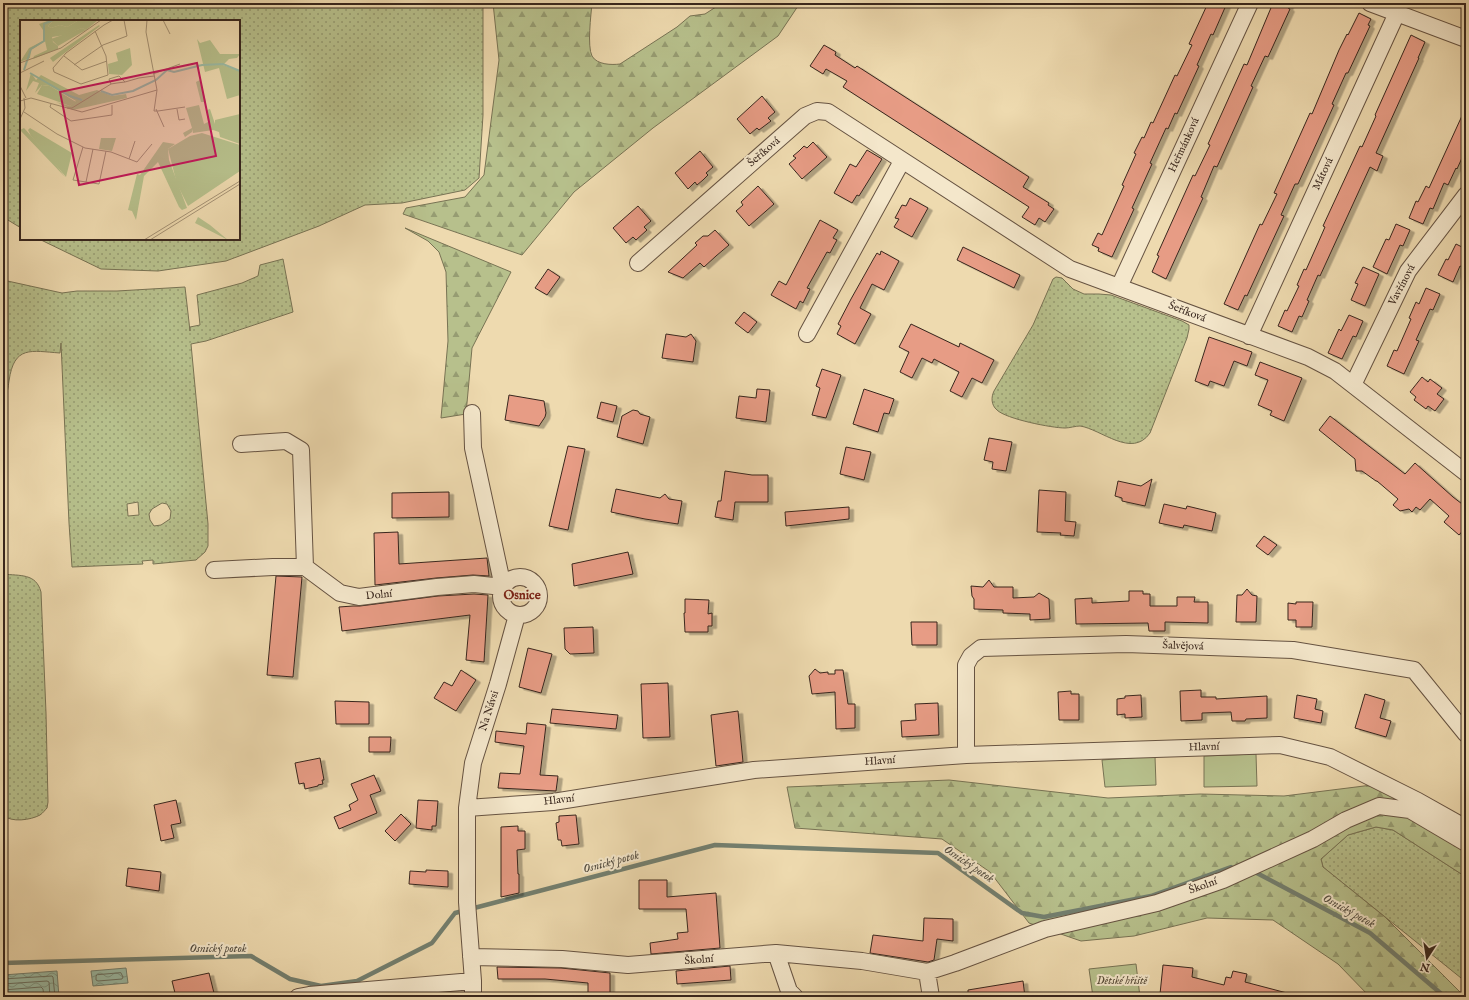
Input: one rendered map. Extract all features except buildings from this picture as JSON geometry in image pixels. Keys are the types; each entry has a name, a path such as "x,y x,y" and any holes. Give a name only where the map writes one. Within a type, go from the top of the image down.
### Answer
{"street":[{"name":"Heřmánková","path":"1119,287 1250,3"},
{"path":"1370,3 1466,38"},
{"name":"Mátová","path":"1249,336 1397,13"},
{"name":"Šeříková","path":"638,263 805,116 817,112 828,112 1070,269 1308,357 1323,364 1335,371 1466,473"},
{"path":"807,334 902,160"},
{"name":"Vavřínová","path":"1353,385 1408,271 1466,195"},
{"path":"472,413 473,448 504,587"},
{"path":"214,570 305,567 301,450 286,441 241,444"},
{"name":"Dolní","path":"305,567 340,593 359,597 467,584 504,587"},
{"path":"520,577 532,582 536,586 539,593 537,605 528,613 523,615 511,613 503,604 501,598 504,587 513,578 520,577"},
{"name":"Na Návsi","path":"467,808 473,763 498,684 517,615"},
{"name":"Šalvějová","path":"966,755 966,665 971,656 981,648 1126,644 1293,650 1414,670 1466,734"},
{"name":"Hlavní","path":"467,808 553,802 754,770 966,755 1280,745 1330,757 1418,801 1466,828"},
{"name":"Školní","path":"471,957 562,959 628,966 776,953 862,961 927,972 1045,929 1156,903 1223,880 1313,839 1346,820 1379,806 1410,810 1466,843"},
{"path":"467,808 467,902 473,997"},
{"path":"776,953 789,990 795,997"},
{"path":"927,972 931,997"},
{"path":"298,997 325,993 473,981"}],"green space":[{"path":"3,3 483,3 483,115 479,178 465,190 402,203 365,205 319,226 226,261 158,271 101,269 41,240 240,240 240,20 20,20 20,227 3,217"},
{"path":"493,3 592,3 590,45 592,56 601,63 620,64 677,27 690,16 705,14 722,3 800,3 778,36 653,128 574,192 522,255 403,214 406,208 465,197 484,175 499,60"},
{"path":"405,228 511,272 472,348 466,414 441,418 448,341 446,272 439,252 428,241"},
{"path":"283,259 293,312 206,341 191,344 208,524 208,546 205,552 196,560 153,564 153,560 142,561 143,564 72,567 61,343 60,353 32,351 20,356 15,361 11,369 8,390 3,399 3,280 62,293 77,291 117,291 185,287 190,331 190,327 200,325 197,295 242,283 258,276 260,265","holes":["138,502 139,515 128,516 127,504","162,503 167,504 171,511 170,519 161,525 154,526 150,520 149,514 152,509"]},
{"path":"1056,277 1062,278 1073,289 1084,294 1111,295 1182,321 1189,325 1187,338 1150,433 1143,440 1134,443 1125,443 1080,426 1059,428 1040,425 1010,417 997,410 994,406 992,396 994,391 1033,325 1053,279"},
{"path":"3,574 31,578 39,586 41,592 48,802 47,808 40,815 21,820 7,818 3,815"},
{"path":"1256,754 1257,786 1204,787 1204,756"},
{"path":"1155,756 1156,785 1105,787 1102,760"},
{"path":"949,780 1108,798 1200,794 1284,796 1372,785 1391,796 1428,825 1466,848 1466,877 1393,830 1376,827 1348,835 1321,859 1323,867 1385,917 1465,997 1370,997 1338,964 1273,920 1207,918 1134,936 1081,941 1029,923 990,872 942,839 795,828 787,787"},
{"path":"1376,827 1393,830 1466,877 1466,982 1323,867 1321,859 1348,835"},
{"name":"Dětské hřiště","path":"1136,964 1140,997 1093,997 1089,969"}],"water":[{"path":"126,968 128,983 93,986 91,971"},
{"path":"57,971 59,997 3,997 3,975"}],"waterway":[{"name":"Osnický potok","path":"3,963 251,956 290,979 321,986 357,981 432,943 455,913 715,845 938,853 1022,913 1044,917 1151,896 1231,867"},
{"name":"Osnický potok","path":"1253,871 1370,933 1445,997"}],"district":[{"name":"Osnice","path":"522,595"}]}
